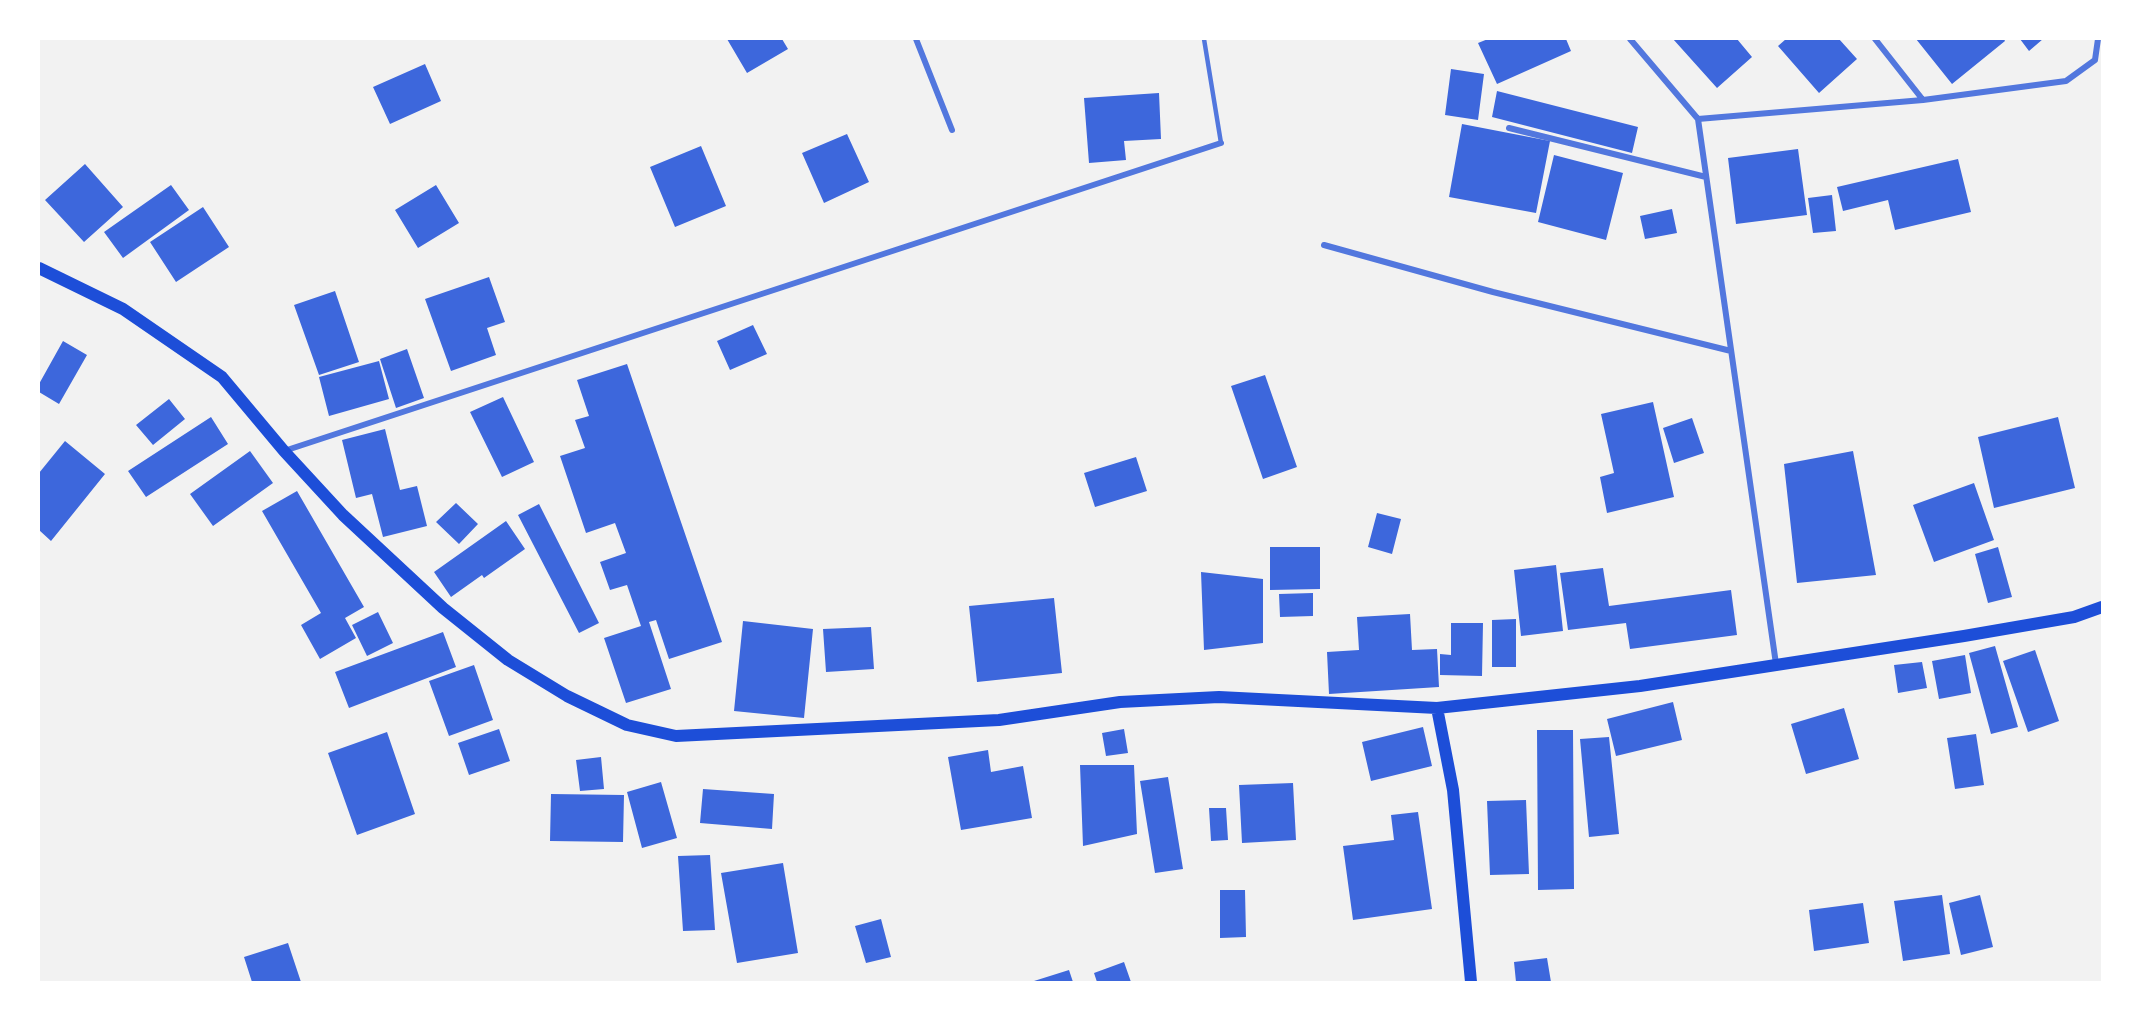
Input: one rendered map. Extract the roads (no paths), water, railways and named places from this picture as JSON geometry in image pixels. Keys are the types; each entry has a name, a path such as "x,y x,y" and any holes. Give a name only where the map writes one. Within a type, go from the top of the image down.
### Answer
{"main road":[{"path":"39,268 123,309 222,377 284,451 343,515 452,616 508,660 567,696 627,725 676,736 999,720 1120,702 1219,697 1437,708 1640,686 2074,617 2102,607"},
{"path":"1437,708 1453,790 1470,982"}],"street":[{"path":"916,39 952,130"},
{"path":"1630,39 1698,119 1776,664"},
{"path":"1875,39 1923,100"},
{"path":"1698,119 1923,100 2066,81 2095,60 2098,39"},
{"path":"1509,128 1706,177"},
{"path":"284,451 1221,143"},
{"path":"1324,245 1493,292 1731,351"}],"lane":[{"path":"1204,39 1221,143"}]}
